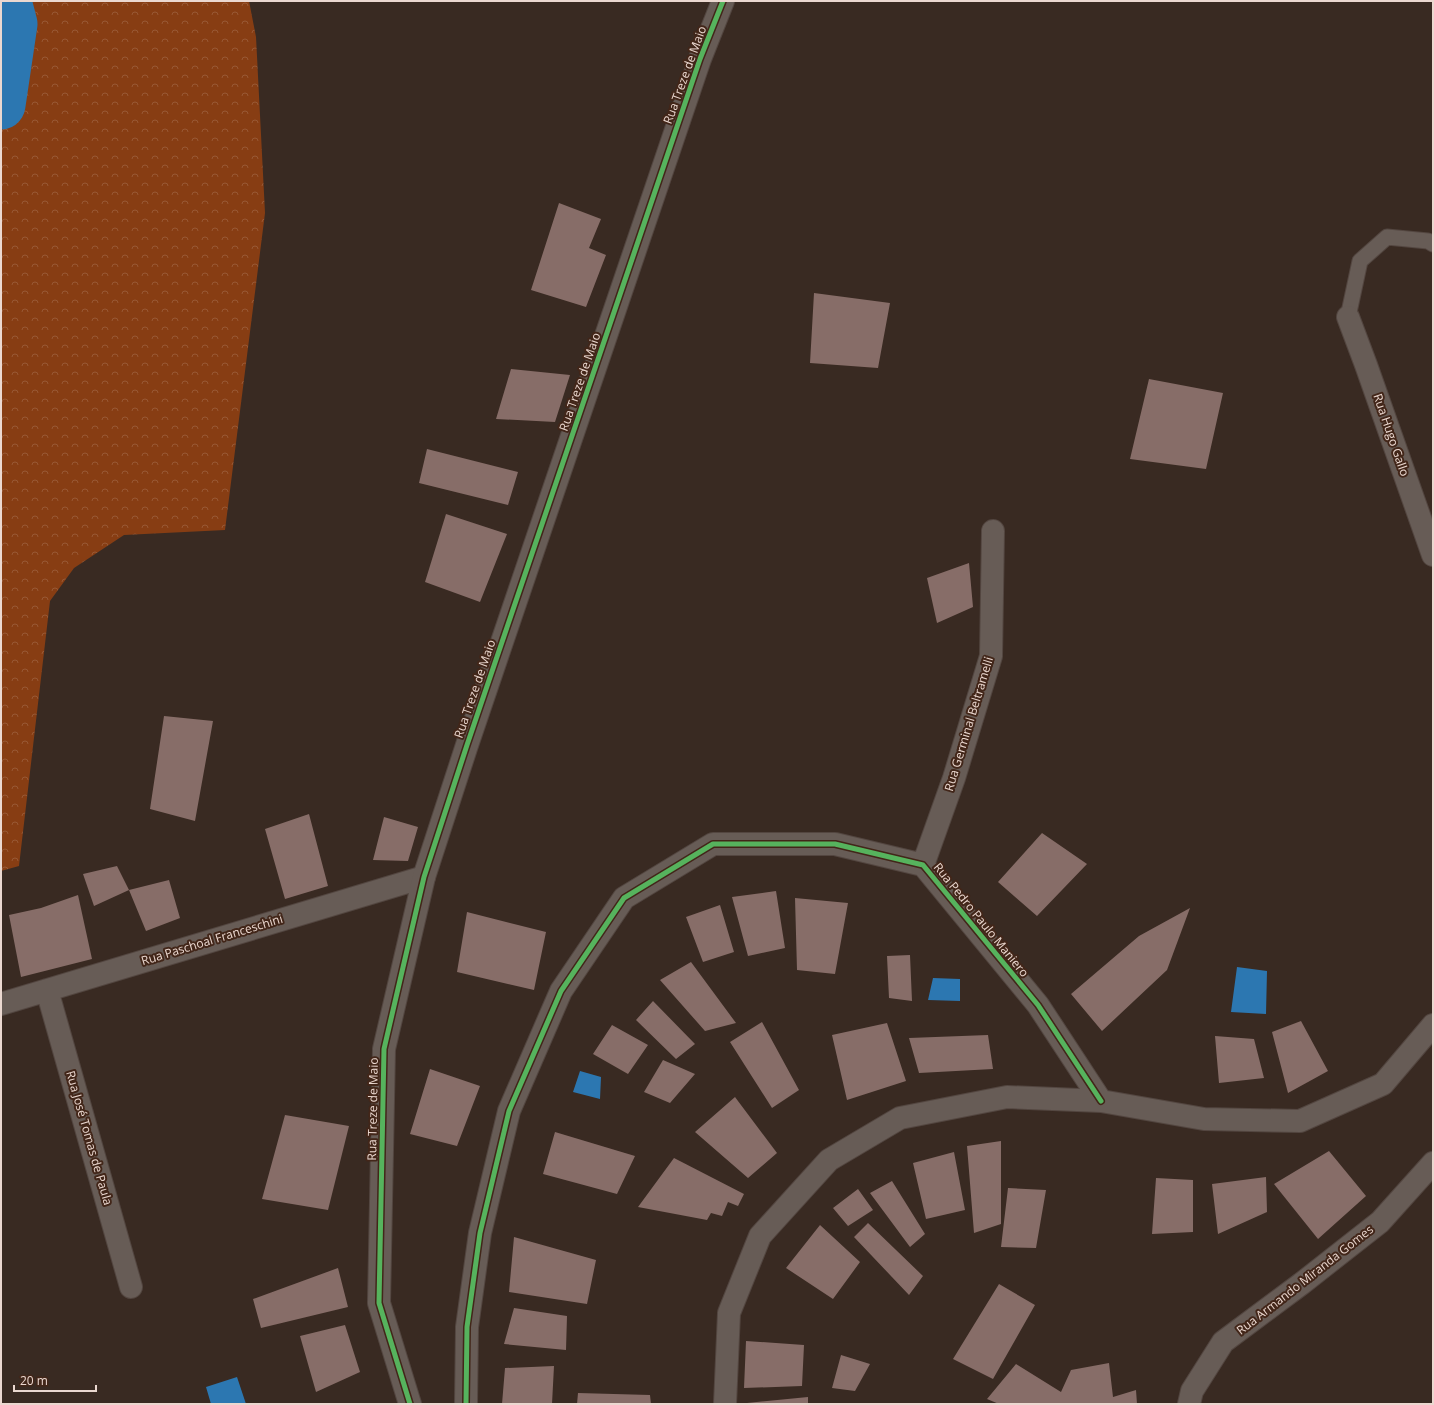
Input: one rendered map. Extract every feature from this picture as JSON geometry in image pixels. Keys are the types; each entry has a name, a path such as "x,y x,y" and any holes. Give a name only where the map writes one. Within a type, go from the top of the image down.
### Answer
{"street":[{"name":"Rua Treze de Maio","path":"410,1404 379,1303 384,1049 424,877 472,730 693,81 723,1"},
{"name":"Rua Hugo Gallo","path":"1348,317 1433,555"},
{"name":"Rua Germinal Beltramelli","path":"923,865 954,778 991,656 993,531"},
{"name":"Rua Pedro Paulo Maniero","path":"466,1404 467,1327 480,1233 509,1111 561,991 624,898 713,844 835,844 923,865 1038,1005 1101,1101"},
{"name":"Rua Paschoal Franceschini","path":"1,1004 424,877"},
{"name":"Rua José Tomas de Paula","path":"47,990 131,1287"},
{"path":"725,1404 729,1313 760,1236 829,1160 900,1118 1007,1097 1101,1101 1204,1118 1300,1120 1383,1084 1433,1025"},
{"name":"Rua Armando Miranda Gomes","path":"1189,1404 1192,1391 1224,1342 1380,1222 1433,1163"}],"lane":[{"path":"1348,317 1360,261 1387,238 1428,241 1433,244"}],"green space":[{"path":"1,1 249,1 256,37 265,213 225,530 124,535 74,568 50,601 19,866 1,871"}],"water":[{"path":"1237,967 1267,971 1266,1014 1231,1012"},
{"path":"933,978 960,979 960,1001 928,1000"},
{"path":"580,1071 601,1077 600,1099 573,1092"},
{"path":"237,1377 246,1404 211,1404 206,1387"}],"building":[{"path":"559,203 601,219 589,248 606,255 586,307 531,290"},
{"path":"814,293 890,303 878,368 810,363"},
{"path":"511,369 570,375 555,422 496,419"},
{"path":"1149,379 1223,393 1206,469 1130,459"},
{"path":"427,449 518,472 508,505 419,483"},
{"path":"446,514 507,534 480,602 425,582"},
{"path":"969,563 973,607 937,623 927,578"},
{"path":"164,716 213,721 195,821 150,809"},
{"path":"309,814 328,886 285,899 265,829"},
{"path":"384,817 418,827 408,861 373,860"},
{"path":"1042,833 1087,864 1037,916 998,882"},
{"path":"117,866 129,890 94,906 83,874"},
{"path":"169,880 180,918 146,931 129,890"},
{"path":"776,891 785,948 748,956 732,897"},
{"path":"78,895 92,959 21,977 9,915 41,908"},
{"path":"795,898 848,903 835,974 797,970"},
{"path":"720,905 734,952 703,962 686,917"},
{"path":"1190,908 1167,970 1102,1031 1071,994 1139,936"},
{"path":"467,912 546,932 534,990 457,972"},
{"path":"910,955 912,1001 889,998 887,956"},
{"path":"691,962 736,1023 705,1031 660,980"},
{"path":"653,1001 695,1044 676,1059 636,1020"},
{"path":"1301,1021 1328,1071 1288,1093 1272,1032"},
{"path":"762,1022 799,1090 772,1108 730,1042"},
{"path":"887,1023 906,1081 847,1100 832,1035"},
{"path":"612,1025 648,1045 628,1074 593,1054"},
{"path":"988,1035 993,1069 919,1073 909,1038"},
{"path":"1215,1036 1254,1039 1264,1078 1219,1083"},
{"path":"663,1060 695,1074 670,1103 644,1092"},
{"path":"430,1069 480,1086 457,1146 410,1134"},
{"path":"735,1097 777,1153 748,1178 695,1132"},
{"path":"285,1115 349,1126 328,1210 262,1199"},
{"path":"555,1132 635,1156 617,1194 543,1174"},
{"path":"1001,1141 1001,1224 974,1233 967,1146"},
{"path":"1329,1151 1366,1196 1318,1239 1274,1184"},
{"path":"954,1152 965,1210 926,1219 913,1163"},
{"path":"674,1158 744,1194 738,1206 728,1202 722,1216 711,1213 707,1220 638,1207"},
{"path":"1266,1177 1267,1212 1218,1234 1212,1184"},
{"path":"1156,1178 1193,1180 1193,1232 1152,1234"},
{"path":"892,1181 925,1234 910,1247 870,1193"},
{"path":"1008,1188 1046,1190 1036,1248 1001,1247"},
{"path":"858,1189 873,1210 848,1226 833,1208"},
{"path":"868,1223 923,1276 909,1295 854,1237"},
{"path":"820,1225 860,1262 833,1299 786,1268"},
{"path":"514,1237 596,1260 587,1304 509,1292"},
{"path":"338,1268 348,1307 261,1328 253,1299"},
{"path":"999,1284 1035,1305 993,1379 953,1359"},
{"path":"514,1308 567,1316 566,1350 504,1344"},
{"path":"345,1325 360,1372 316,1392 300,1336"},
{"path":"746,1341 804,1345 802,1386 744,1388"},
{"path":"841,1355 870,1364 855,1391 832,1388"},
{"path":"1109,1363 1113,1397 1136,1390 1137,1404 999,1404 987,1399 1016,1364 1061,1392 1071,1370"},
{"path":"554,1366 552,1404 502,1404 505,1368"},
{"path":"578,1393 650,1395 651,1404 577,1404"},
{"path":"808,1397 808,1404 747,1404 747,1403"}],"waterway":[{"path":"1,105 13,24 7,1"}],"cycle path":[{"path":"410,1404 379,1303 384,1049 424,877 467,745 700,59 723,1"},
{"path":"466,1404 467,1327 480,1233 509,1111 561,991 624,898 713,844 835,844 923,865 1038,1005 1101,1101"}]}
